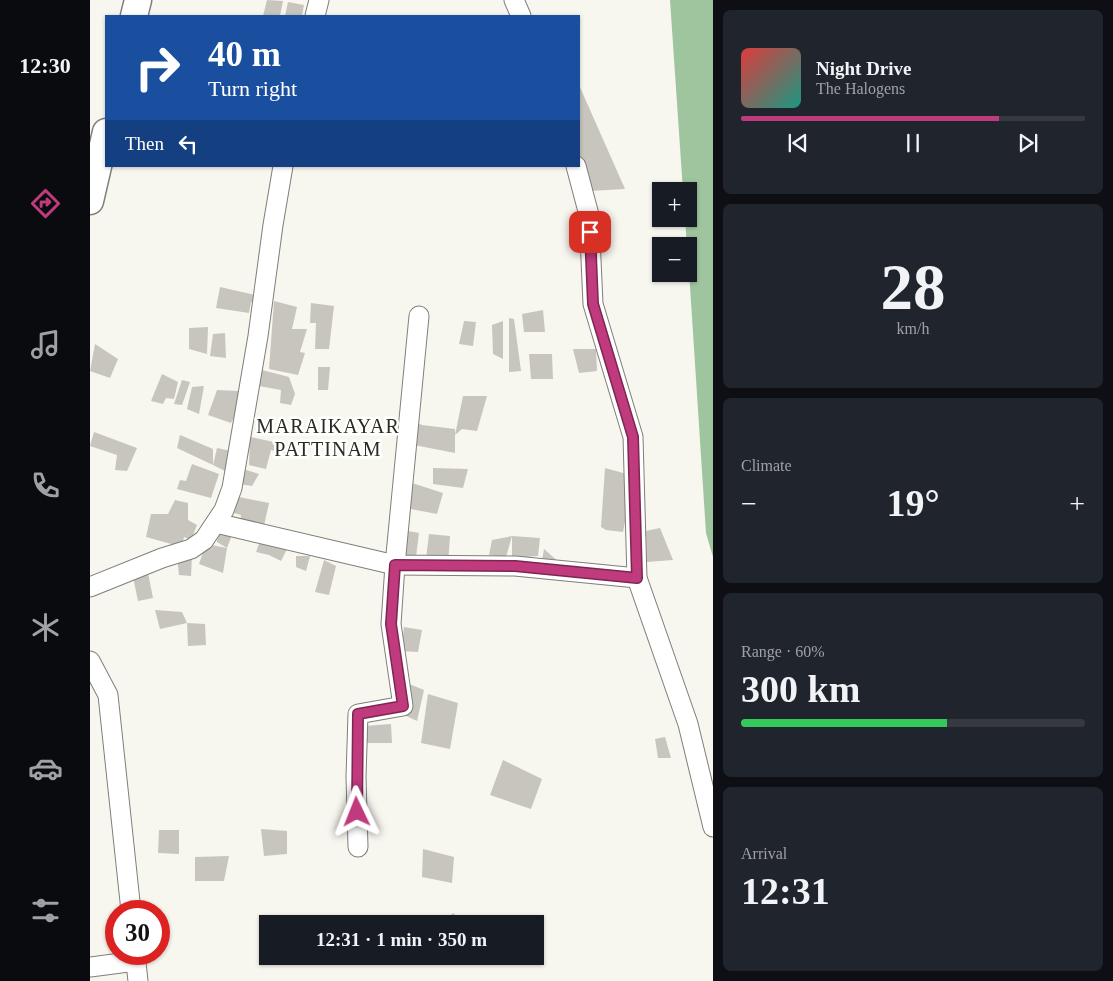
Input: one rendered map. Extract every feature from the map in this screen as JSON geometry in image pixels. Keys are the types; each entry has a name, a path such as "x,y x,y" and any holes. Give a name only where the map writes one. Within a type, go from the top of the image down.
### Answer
{"street":[{"path":"134,15 138,0"},
{"path":"315,15 319,0"},
{"path":"514,0 521,15"},
{"path":"90,201 99,145"},
{"path":"90,587 162,558 190,549 204,540 224,510 232,488 258,336 283,167"},
{"path":"576,167 589,214 593,304 633,437 637,578 688,724 713,827"},
{"path":"358,847 356,776 358,714 403,706 391,624 419,316"},
{"path":"216,523 395,565 515,566 637,578"},
{"path":"90,662 108,695 130,900"},
{"path":"90,967 105,964"},
{"path":"137,965 138,981"}],"shaded area":[{"path":"670,0 713,0 713,557 706,533 690,282 697,282 697,237 686,237 686,227 697,227 697,182 682,182"}],"building":[{"path":"267,0 283,1 280,15 263,15"},
{"path":"288,2 304,5 302,15 285,15"},
{"path":"580,87 625,189 589,191 580,158"},
{"path":"220,287 255,295 255,303 251,302 249,313 216,308"},
{"path":"274,301 297,307 292,329 307,329 300,352 305,353 298,375 269,369"},
{"path":"311,303 334,306 329,349 315,349 316,323 310,323"},
{"path":"543,310 545,332 524,332 522,314"},
{"path":"509,318 514,319 521,371 509,372"},
{"path":"464,321 476,322 473,346 459,344"},
{"path":"503,321 503,359 493,354 492,325"},
{"path":"208,327 207,354 189,349 189,328"},
{"path":"225,333 226,358 210,356 213,334"},
{"path":"95,344 118,359 110,378 90,371"},
{"path":"573,349 596,349 597,371 579,373"},
{"path":"529,354 552,354 553,379 531,379"},
{"path":"318,367 330,367 328,390 318,390"},
{"path":"262,370 289,377 295,394 291,405 280,403 281,390 259,386"},
{"path":"162,374 178,382 174,399 166,398 163,404 151,401"},
{"path":"182,380 190,382 182,405 174,404"},
{"path":"204,386 199,414 187,409 192,387"},
{"path":"217,390 239,391 246,394 231,423 208,415"},
{"path":"463,396 487,396 477,431 462,429 455,435"},
{"path":"415,422 422,425 455,429 455,453 414,445"},
{"path":"94,432 137,448 127,471 115,470 117,455 90,446"},
{"path":"180,435 213,449 213,465 177,448"},
{"path":"250,437 288,445 286,454 271,450 266,469 249,465"},
{"path":"217,448 231,451 225,471 213,465"},
{"path":"192,464 219,474 211,498 177,489 180,480 186,481"},
{"path":"433,468 468,469 463,488 433,484"},
{"path":"605,468 634,476 623,532 606,530 601,527"},
{"path":"243,469 259,474 252,486 240,484"},
{"path":"409,482 443,493 437,514 400,507"},
{"path":"239,497 269,503 263,530 240,529 241,515 234,513"},
{"path":"175,500 188,503 188,520 197,525 191,540 184,537 182,547 146,537 151,514 168,514"},
{"path":"660,528 673,560 647,562 646,531"},
{"path":"398,529 419,533 416,557 400,555"},
{"path":"218,530 232,535 227,548 217,542"},
{"path":"429,534 450,536 448,565 426,559"},
{"path":"512,536 540,538 538,556 512,558"},
{"path":"512,536 506,557 489,555 492,540"},
{"path":"260,541 287,549 281,561 269,555 256,552"},
{"path":"206,544 227,548 223,573 199,564"},
{"path":"544,549 561,564 542,560"},
{"path":"177,556 192,556 191,576 179,575"},
{"path":"296,556 310,556 306,571 296,567"},
{"path":"324,560 336,566 329,595 315,592"},
{"path":"148,573 153,598 138,601 133,577"},
{"path":"155,610 182,612 187,623 160,629"},
{"path":"187,623 205,624 206,645 188,646"},
{"path":"404,627 422,630 418,652 401,651"},
{"path":"409,684 424,690 417,721 402,714"},
{"path":"428,694 458,703 450,749 421,743"},
{"path":"391,724 392,743 364,743 364,726"},
{"path":"665,737 671,758 658,758 655,739"},
{"path":"503,760 542,779 531,809 490,795"},
{"path":"261,829 287,831 287,854 264,856"},
{"path":"159,830 179,830 179,854 158,853"},
{"path":"423,849 454,857 452,883 422,877"},
{"path":"229,856 224,881 195,881 195,857"}],"district":[{"name":"MARAIKAYAR PATTINAM","path":"328,438"}],"route":[{"path":"357,812 358,714 403,706 391,624 395,565 515,566 637,578 633,437 593,304 590,232"}]}
